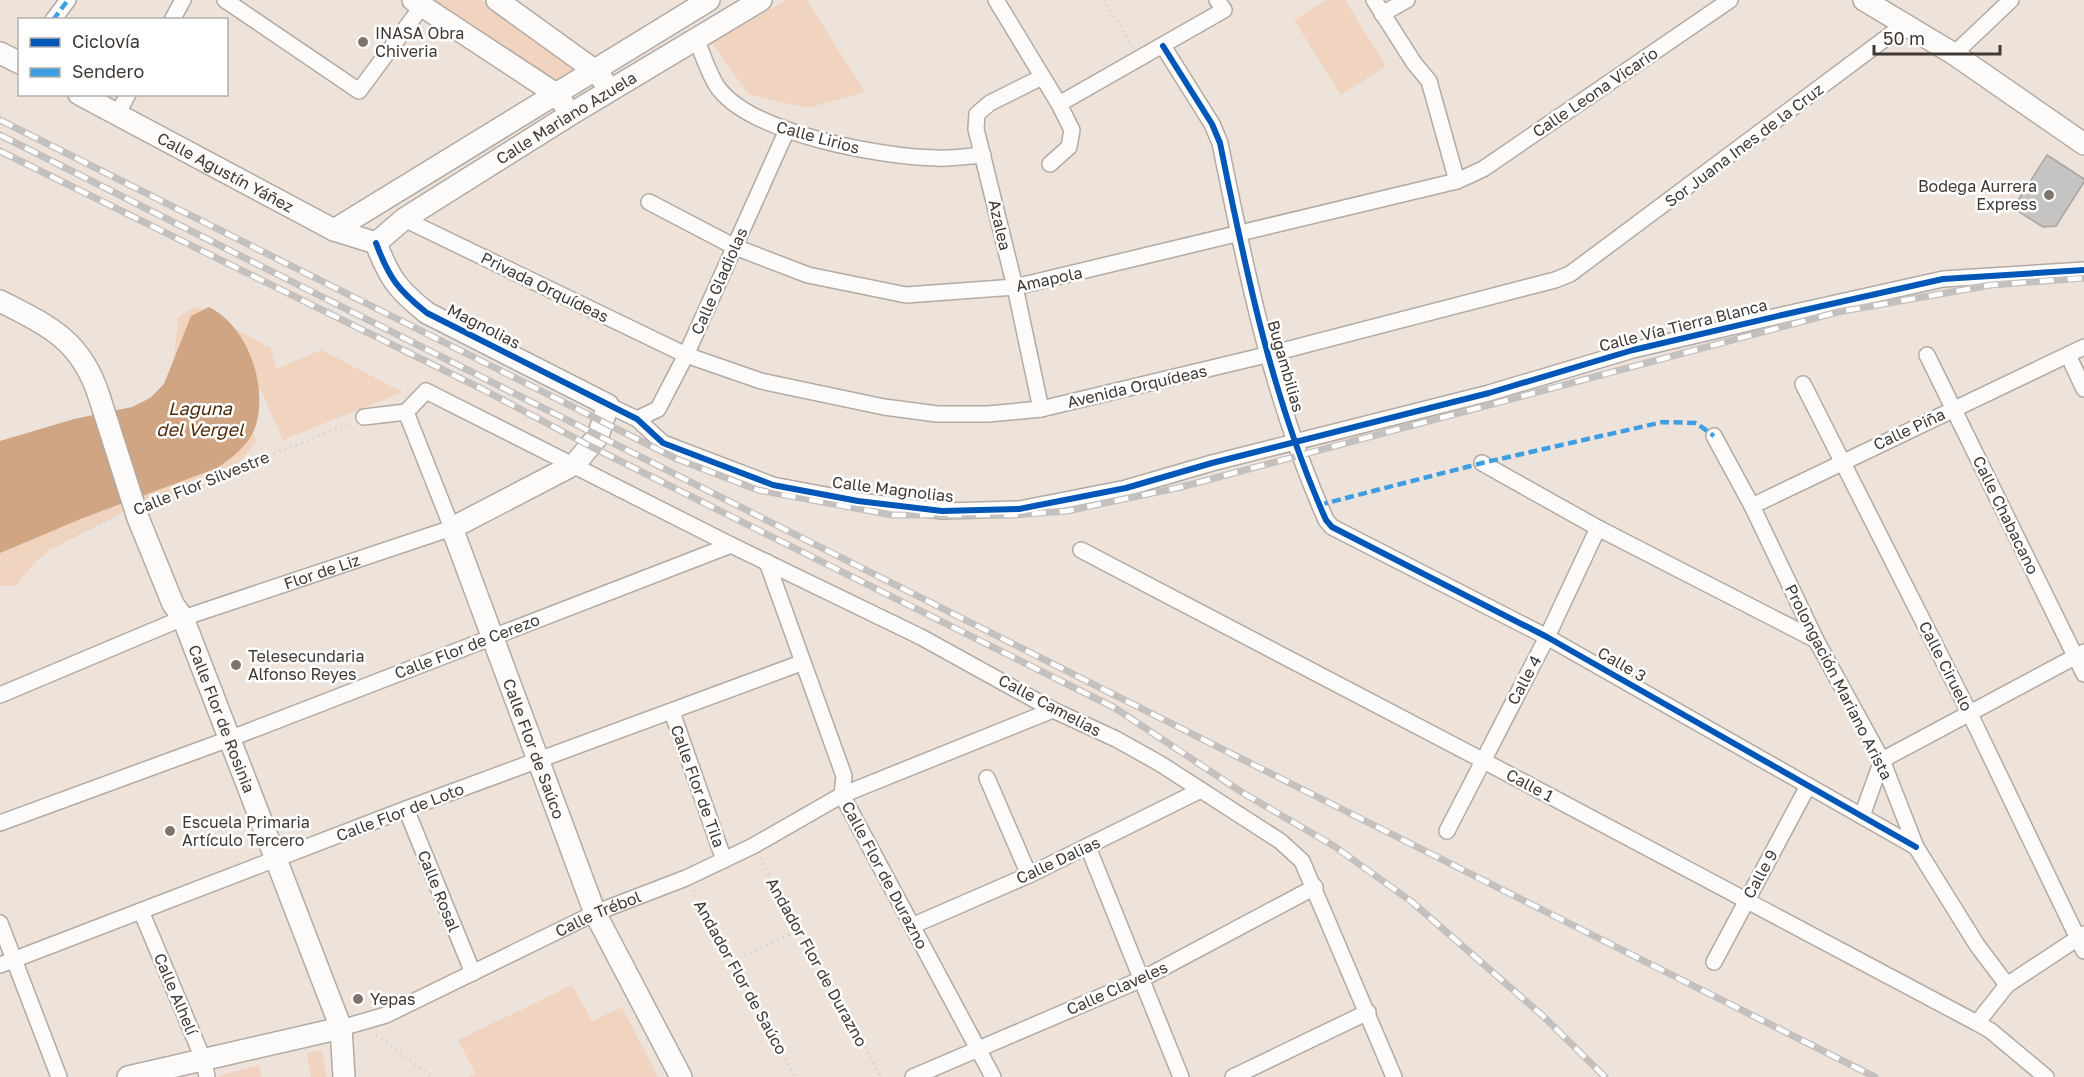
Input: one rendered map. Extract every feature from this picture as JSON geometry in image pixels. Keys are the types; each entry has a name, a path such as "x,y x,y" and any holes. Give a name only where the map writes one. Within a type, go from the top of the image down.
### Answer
{"street":[{"path":"54,18 68,0"},
{"path":"173,18 183,0"},
{"path":"225,0 358,91 417,3 556,94 571,114"},
{"name":"Calle Mariano Azuela","path":"334,230 709,0"},
{"name":"Calle Mariano Azuela","path":"376,243 404,219 571,114 761,0"},
{"path":"996,0 1059,104 1072,130 1069,147 1050,164"},
{"path":"1374,0 1414,63 1430,81 1458,181"},
{"path":"1382,14 1407,0"},
{"name":"Calle Leona Vicario","path":"1458,181 1483,169 1730,0"},
{"path":"1864,0 1906,23 1954,54 2084,144"},
{"path":"1954,54 2011,0"},
{"path":"504,2 594,70 612,89"},
{"path":"1059,104 1163,46 1220,5"},
{"name":"Sor Juana Ines de la Cruz","path":"1582,267 1906,23"},
{"name":"Calle Lirios","path":"696,39 718,88 740,110 787,130 875,152 938,159 983,155"},
{"name":"Bugambilias","path":"1163,46 1212,124 1220,143 1266,355 1295,443 1319,505"},
{"path":"0,53 18,62"},
{"name":"Azalea","path":"1041,409 1015,287 976,129 977,114 990,103 1042,77"},
{"name":"Calle Agustín Yáñez","path":"83,96 334,230 376,243"},
{"path":"117,115 127,96"},
{"name":"Calle Gladiolas","path":"637,419 658,409 686,355 787,130"},
{"name":"Amapola","path":"649,202 735,247 808,275 906,295 1015,287 1458,181"},
{"name":"Privada Orquídeas","path":"404,219 686,355"},
{"name":"Magnolias","path":"376,243 387,274 402,293 427,313 608,405"},
{"name":"Avenida Orquídeas","path":"686,355 761,381 884,407 937,414 988,414 1041,409 1266,355 1555,280 1582,267"},
{"name":"Calle Vía Tierra Blanca","path":"1295,443 1490,393 1633,350 1943,279 2084,270"},
{"name":"Calle Flor de Rosinia","path":"0,301 37,320 80,353 91,370 133,514 173,604 183,618 275,859 350,1026 344,1077"},
{"name":"Calle Piña","path":"1752,506 1841,461 2084,348"},
{"name":"Calle Chabacano","path":"1927,355 2080,655 2084,674"},
{"path":"2068,355 2084,389"},
{"name":"Calle Ciruelo","path":"1803,384 2082,941"},
{"name":"Calle Camelias","path":"406,412 426,391 575,464 731,545 921,636 1053,710 1116,739 1280,841 1302,861 1315,887 1394,1077"},
{"name":"Calle Magnolias","path":"608,405 637,419 663,443 773,485 858,501 942,511 1019,509 1126,488 1212,463 1295,443"},
{"name":"Flor de Liz","path":"0,695 183,618 452,528 575,464 598,436 608,405"},
{"path":"364,417 406,412"},
{"name":"Calle Flor de Saúco","path":"406,412 452,528 595,913 681,1077"},
{"name":"Prolongación Mariano Arista","path":"1714,436 1752,506 1816,640 1882,760 1916,846 1977,945 2007,985"},
{"path":"1482,463 1598,528 1816,640"},
{"name":"Calle 3","path":"1319,505 1332,527 1547,637 1916,846"},
{"name":"Calle 4","path":"1447,831 1547,637 1598,528"},
{"name":"Calle Flor de Cerezo","path":"0,823 230,739 731,545"},
{"name":"Calle 1","path":"1081,550 1746,899 1977,1023"},
{"name":"Calle Flor de Durazno","path":"767,562 801,663 844,776 842,795 914,925 993,1077"},
{"path":"1862,816 1882,760 2080,655"},
{"name":"Calle Flor de Loto","path":"7,962 406,809 801,663"},
{"name":"Calle Trébol","path":"128,1077 205,1069 386,1015 595,913 686,878 724,860 842,795 1053,710"},
{"name":"Calle Flor de Tila","path":"672,712 724,860"},
{"path":"987,778 1029,875"},
{"name":"Calle 9","path":"1714,962 1808,786"},
{"name":"Calle Dalias","path":"914,925 1029,875 1201,790"},
{"name":"Calle Rosal","path":"406,809 473,973"},
{"path":"1088,846 1181,1077"},
{"name":"Calle Claveles","path":"913,1077 1142,979 1315,887"},
{"name":"Calle Alhelí","path":"141,911 205,1069"},
{"path":"0,923 7,962 59,1077"},
{"path":"2046,1077 1991,1031 1977,1023 2007,985 2082,941"},
{"path":"1233,1077 1368,1012"}],"path":[{"path":"1104,0 1140,58"},
{"path":"733,961 800,929"},
{"path":"350,1026 432,1077"}],"shaded area":[{"path":"431,0 481,0 563,54 572,63 573,75 562,82 548,77"},
{"path":"786,0 807,0 865,92 808,108 749,95 712,43"},
{"path":"1326,0 1345,0 1386,66 1341,95 1294,20"},
{"name":"Laguna del Vergel","path":"194,307 209,310 221,321 271,348 276,369 321,350 403,392 283,440 259,387 253,394 246,419 257,441 238,464 209,485 123,512 50,550 34,563 16,586 0,586 0,458 114,431 160,391 174,361 178,317"},
{"path":"572,985 592,1021 622,1007 658,1077 468,1077 475,1073 458,1040"},
{"path":"322,1050 326,1077 311,1077 307,1053"},
{"path":"259,1065 262,1077 218,1077 218,1076"}],"water":[{"name":"Laguna del Vergel","path":"209,307 235,328 252,359 257,377 259,412 255,428 244,446 217,468 83,518 0,553 0,441 74,419 132,407 150,398 164,384 191,316"}],"building":[{"name":"Bodega Aurrera Express","path":"2047,155 2084,179 2084,182 2056,226 2043,227 2013,208"}],"railway":[{"path":"0,120 677,459 758,490 892,515 1014,515 1067,511 1181,487 1838,312 1991,285 2084,278"},
{"path":"0,135 1875,1077"},
{"path":"0,151 482,389 592,447 1115,708 1243,793 1334,846 1412,902 1543,1016 1605,1077"}],"marked path":[{"path":"54,18 68,0"},
{"path":"1319,505 1482,463 1663,422 1696,423 1714,436"}],"cycle path":[{"path":"1163,46 1212,124 1220,143 1262,335 1290,428 1326,520 1332,527 1547,637 1916,847"},
{"path":"376,243 385,265 396,282 427,313 637,419 663,443 773,485 858,501 942,511 1019,509 1126,488 1212,463 1489,393 1633,350 1943,279 2084,270"}],"place":[{"name":"INASA Obra Chiveria","path":"363,42"},
{"name":"Bodega Aurrera Express","path":"2049,195"},
{"name":"Telesecundaria Alfonso Reyes","path":"236,665"},
{"name":"Escuela Primaria Artículo Tercero","path":"170,831"},
{"name":"Yepas","path":"358,999"}]}
